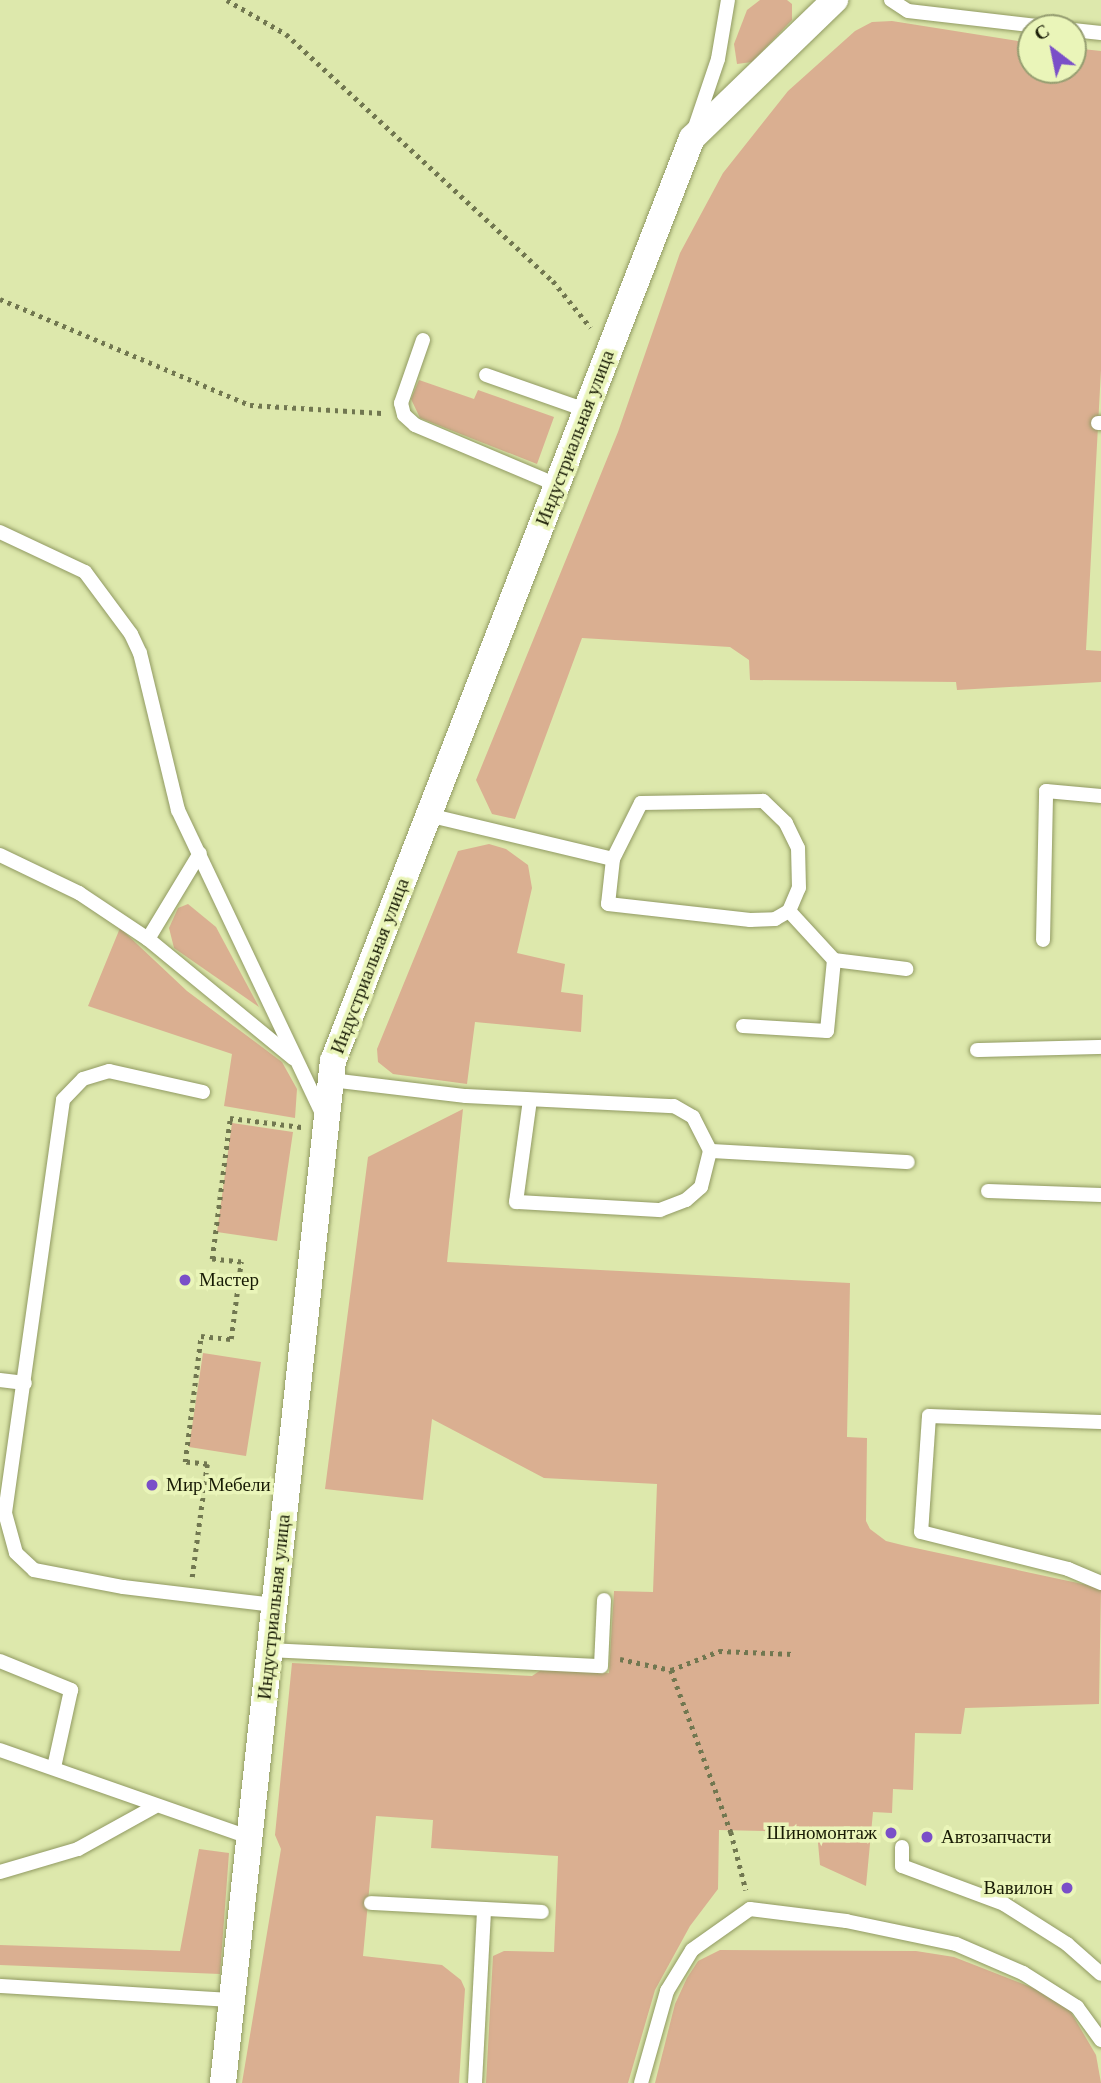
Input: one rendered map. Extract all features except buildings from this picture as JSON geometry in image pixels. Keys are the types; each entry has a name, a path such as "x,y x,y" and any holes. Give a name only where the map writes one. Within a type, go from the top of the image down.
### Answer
{"street":[{"name":"Индустриальная улица","path":"223,2083 333,1060 691,138 835,0"}],"lane":[{"path":"691,138 718,59 728,0"},
{"path":"891,0 908,11 1017,24"},
{"path":"423,340 401,403 404,415 415,425 557,485"},
{"path":"486,375 586,410"},
{"path":"0,532 85,572 131,634 140,653 178,810 201,853 326,1126"},
{"path":"1043,940 1046,790 1101,796"},
{"path":"764,801 786,823 798,848 799,888 789,911 775,919 750,920 608,904 613,859 641,803 764,801"},
{"path":"428,815 613,859"},
{"path":"148,940 201,853"},
{"path":"0,855 79,893 148,940 297,1061"},
{"path":"789,911 834,960 906,969"},
{"path":"743,1026 827,1031 834,960"},
{"path":"977,1050 1101,1047"},
{"path":"203,1092 109,1071 83,1079 63,1100 26,1383 5,1513 16,1553 34,1570 190,1595 274,1605"},
{"path":"331,1080 530,1100 674,1107 693,1117 710,1151 701,1186 686,1200 660,1210 516,1202 530,1100"},
{"path":"710,1151 908,1162"},
{"path":"988,1191 1101,1195"},
{"path":"0,1380 26,1383"},
{"path":"1101,1422 929,1416 921,1532 1068,1569 1101,1583"},
{"path":"270,1650 601,1666 604,1600"},
{"path":"0,1661 71,1690 54,1767"},
{"path":"0,1750 54,1767 155,1807 249,1837"},
{"path":"0,1872 78,1849 155,1807"},
{"path":"902,1847 902,1866 1004,1904 1067,1944 1101,1974"},
{"path":"371,1903 542,1912"},
{"path":"641,2083 673,1980 692,1950 750,1909 846,1921 956,1944 1023,1973 1077,2007 1101,2040"},
{"path":"475,2083 484,1910"},
{"path":"0,1986 232,2000"}],"path":[{"path":"227,0 286,34 553,281 609,350"},
{"path":"0,299 250,405 404,415"},
{"path":"190,1595 207,1464 185,1462 201,1336 231,1339 241,1262 212,1259 230,1118 326,1126"},
{"path":"601,1657 643,1661 671,1670 719,1651 794,1654"},
{"path":"671,1670 731,1832 750,1909"}],"shaded area":[{"path":"760,0 787,0 792,4 792,20 752,62 737,64 734,44 747,10"},
{"path":"892,21 1017,41 1017,84 1087,84 1087,50 1101,51 1101,370 1086,650 1101,651 1101,682 957,690 956,682 750,680 749,660 730,647 582,638 515,819 492,814 476,780 618,432 680,253 723,173 788,91 855,31 872,22"},
{"path":"419,380 474,399 478,390 554,417 537,464 420,418 411,399"},
{"path":"489,844 506,849 528,865 532,888 517,953 565,964 561,992 583,995 581,1032 475,1022 467,1084 393,1074 378,1062 377,1049 458,851"},
{"path":"188,904 216,927 259,1007 174,948 169,928 178,908"},
{"path":"120,928 187,991 282,1062 297,1089 295,1118 224,1106 232,1054 88,1006"},
{"path":"463,1109 447,1262 850,1283 847,1437 867,1438 866,1521 870,1529 886,1541 1101,1588 1099,1704 965,1708 961,1734 915,1733 913,1790 893,1789 892,1813 873,1812 866,1886 820,1865 817,1832 719,1830 718,1889 690,1926 655,1990 628,2083 486,2083 493,1956 504,1951 554,1952 558,1856 431,1848 433,1820 376,1816 363,1956 442,1965 461,1980 465,1989 459,2083 242,2083 281,1849 275,1835 292,1663 532,1676 541,1670 609,1673 614,1591 653,1592 657,1484 544,1478 432,1419 423,1500 325,1489 368,1157"},
{"path":"232,1123 293,1132 277,1241 217,1232"},
{"path":"203,1353 261,1362 246,1456 189,1447"},
{"path":"199,1849 229,1853 220,1974 0,1965 0,1945 180,1951"},
{"path":"720,1950 916,1951 954,1957 1041,1991 1069,2009 1096,2055 1101,2083 655,2083 675,2004 687,1978 698,1961"}],"place":[{"name":"Мастер","path":"185,1280"},
{"name":"Мир Мебели","path":"152,1485"},
{"name":"Шиномонтаж","path":"891,1833"},
{"name":"Автозапчасти","path":"927,1837"},
{"name":"Вавилон","path":"1067,1888"}]}
